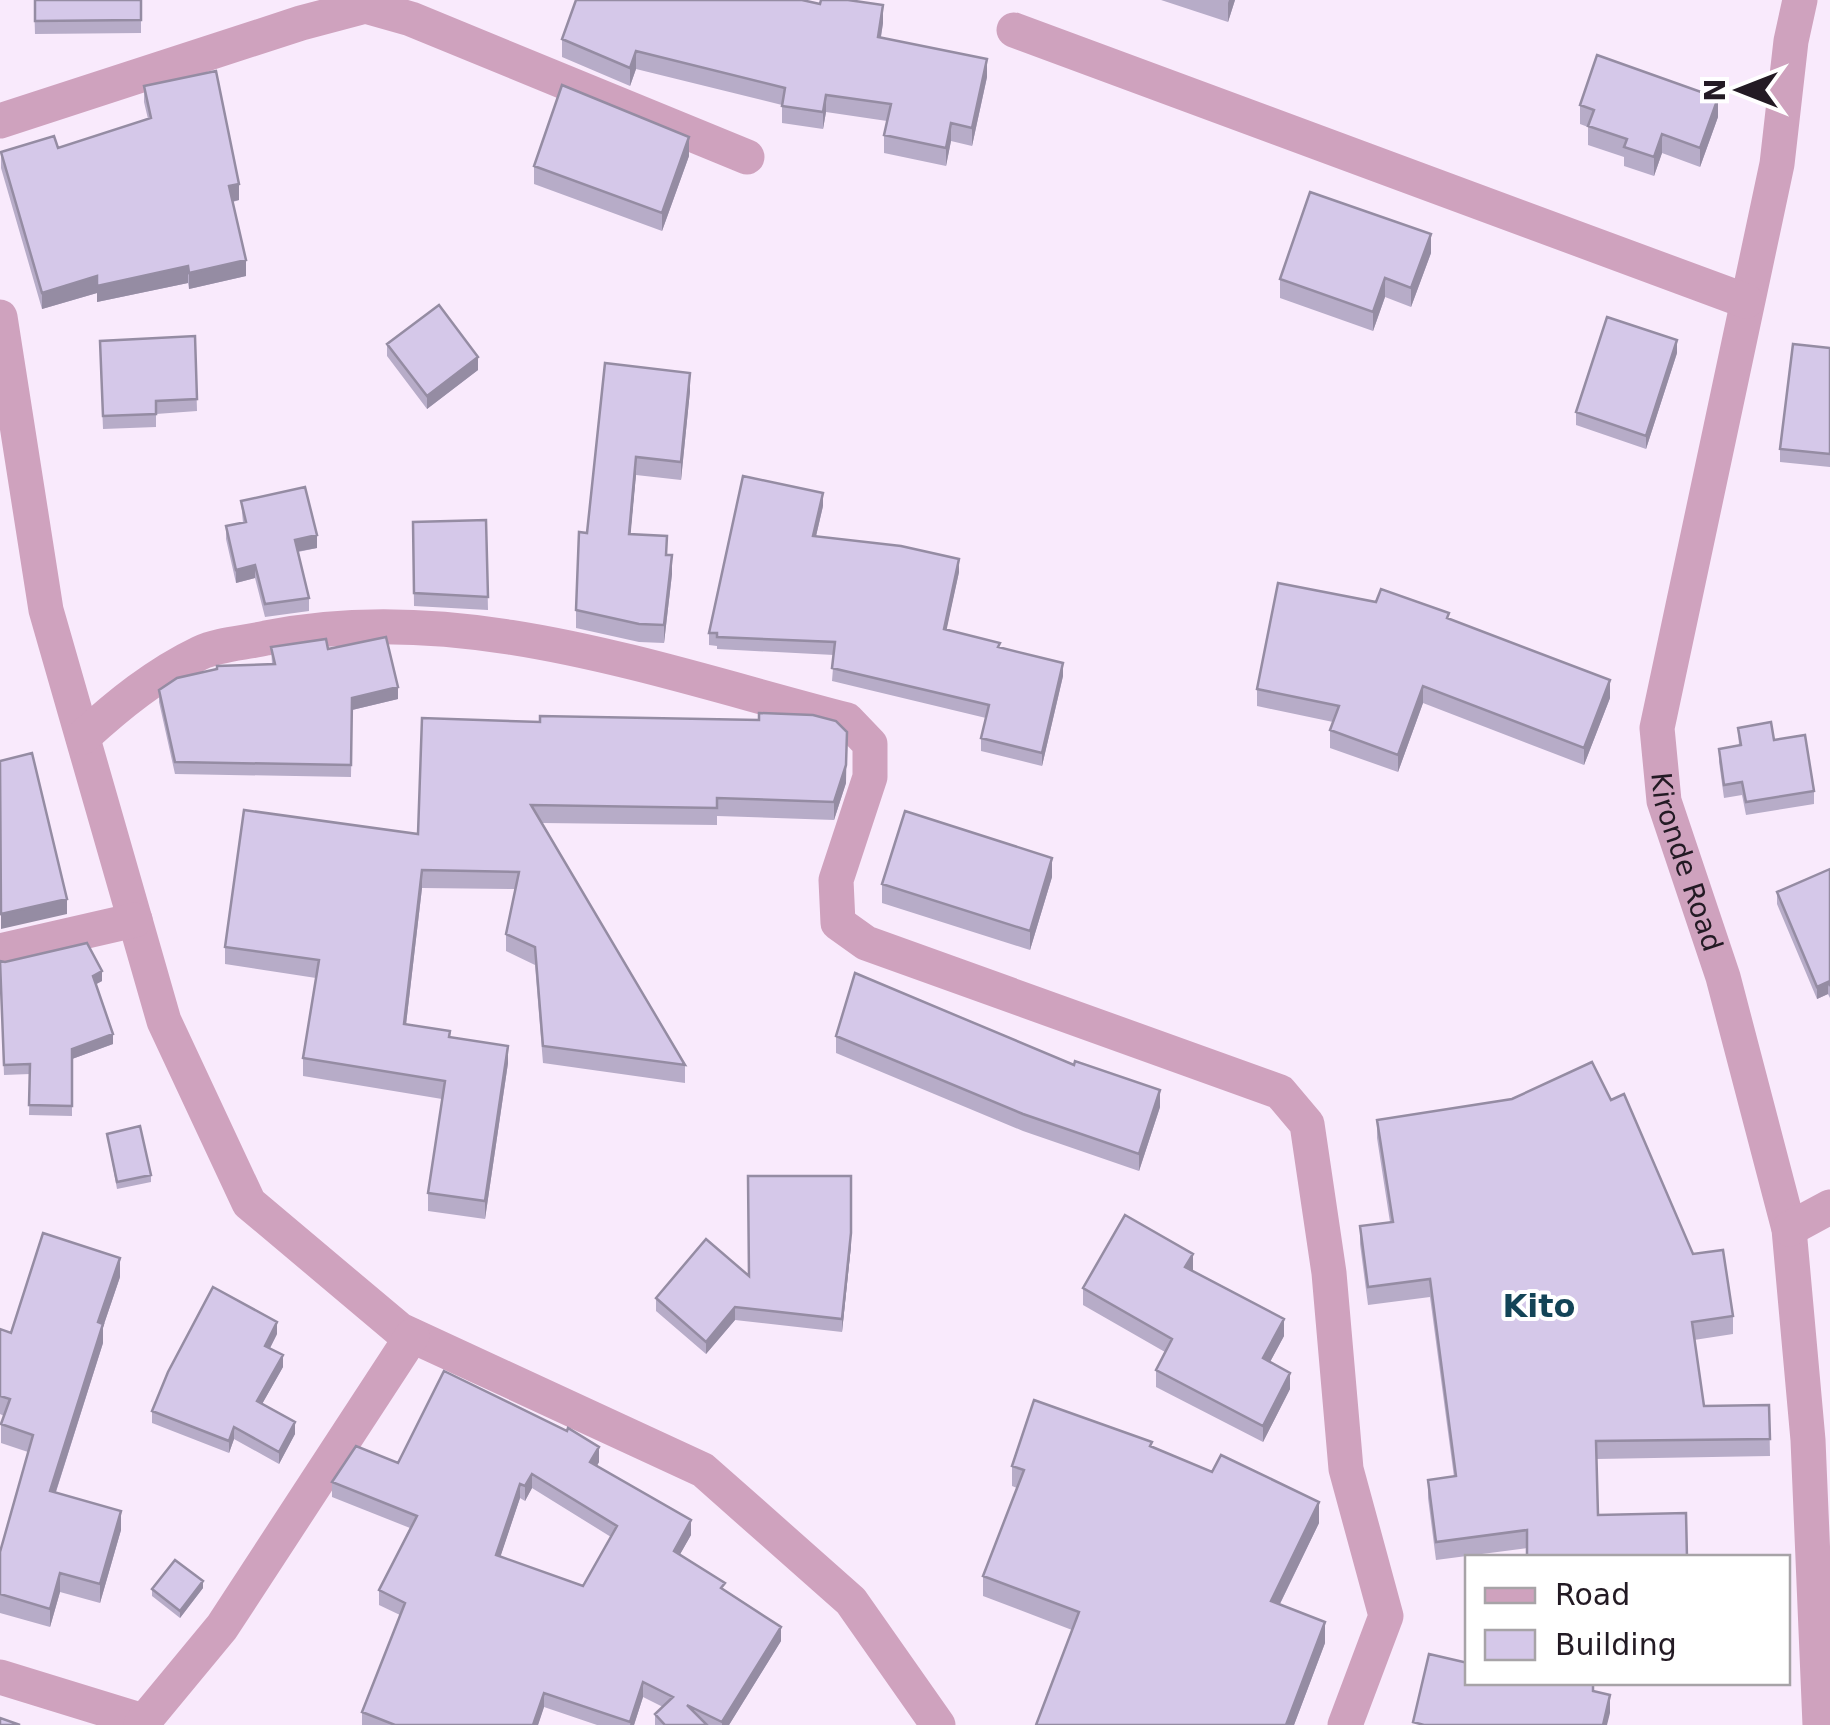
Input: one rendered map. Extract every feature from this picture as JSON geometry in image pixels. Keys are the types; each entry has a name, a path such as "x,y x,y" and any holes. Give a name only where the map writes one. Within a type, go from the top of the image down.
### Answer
{"street":[{"name":"Kironde Road","path":"1800,0 1791,42 1777,164 1657,728 1664,801 1723,977 1788,1229 1808,1440 1820,1725"},
{"path":"0,121 301,23 366,6 411,19 747,157"},
{"path":"1014,30 1746,301"},
{"path":"0,316 46,610 164,1021 249,1203 400,1330 703,1470 850,1601 938,1725"},
{"path":"83,738 124,700 202,652 295,632 384,624 468,630 589,654 847,720 870,744 870,777 836,880 838,923 866,943 1280,1092 1307,1124 1330,1273 1346,1469 1386,1616 1345,1725"},
{"path":"0,951 135,920"},
{"path":"1788,1229 1830,1207"},
{"path":"0,1677 142,1723 222,1628 412,1336"}],"building":[{"path":"35,0 141,0 141,20 35,21"},
{"path":"576,0 802,0 820,4 821,0 848,0 883,5 878,37 987,59 972,128 951,123 946,148 884,135 891,104 826,95 823,112 782,106 785,88 636,51 630,68 562,39"},
{"path":"1597,55 1718,98 1700,148 1662,134 1654,157 1624,147 1627,139 1588,126 1594,110 1580,105"},
{"path":"216,71 239,184 229,186 246,260 189,273 188,266 97,286 97,276 42,293 1,152 54,136 58,148 151,118 144,86"},
{"path":"562,85 689,137 662,213 534,166"},
{"path":"1310,192 1431,234 1411,288 1385,278 1373,312 1280,279"},
{"path":"439,305 478,357 427,396 387,344"},
{"path":"1607,317 1677,340 1646,436 1576,412"},
{"path":"195,336 197,399 156,401 156,414 103,416 100,341"},
{"path":"1793,344 1830,348 1830,454 1780,449"},
{"path":"605,363 690,373 681,462 636,457 629,534 667,536 666,555 672,555 664,625 639,624 576,610 579,532 587,533"},
{"path":"743,476 823,493 813,536 901,546 959,559 944,629 1063,663 1042,753 981,738 989,705 832,668 835,642 717,637 717,633 709,633"},
{"path":"305,487 317,535 295,540 309,598 265,604 255,565 236,570 226,526 246,522 241,501"},
{"path":"486,520 488,597 414,593 413,522"},
{"path":"1278,583 1376,602 1381,589 1610,680 1584,748 1423,686 1398,755 1330,730 1339,706 1257,689"},
{"path":"386,637 398,687 352,698 351,765 175,762 159,690 177,678 217,666 275,664 271,647 326,639 328,649"},
{"path":"759,713 813,715 836,721 847,732 846,765 834,802 717,798 717,808 531,805 685,1065 543,1046 535,947 506,934 519,872 422,870 404,1024 450,1031 449,1037 508,1046 485,1201 428,1193 445,1081 303,1058 319,960 225,947 244,810 418,834 422,718 540,722 540,716 759,720"},
{"path":"1771,722 1774,740 1805,735 1814,791 1746,802 1742,782 1724,785 1719,749 1741,745 1738,728"},
{"path":"32,753 67,899 1,914 0,761"},
{"path":"905,811 1052,858 1030,931 882,884"},
{"path":"1830,869 1830,986 1828,982 1817,987 1777,892"},
{"path":"87,943 102,971 93,976 113,1034 72,1049 72,1106 29,1105 30,1064 4,1065 0,961"},
{"path":"855,973 1074,1065 1075,1061 1160,1090 1139,1154 1023,1114 836,1036"},
{"path":"1592,1062 1611,1100 1624,1094 1693,1254 1723,1250 1733,1316 1692,1322 1704,1406 1769,1405 1770,1439 1596,1441 1598,1515 1686,1513 1687,1555 1527,1555 1527,1530 1436,1542 1428,1480 1456,1476 1430,1279 1368,1287 1360,1226 1393,1222 1377,1120 1512,1099"},
{"path":"140,1126 151,1175 117,1182 107,1134"},
{"path":"748,1176 851,1176 851,1233 842,1319 735,1307 706,1342 656,1298 706,1239 749,1276"},
{"path":"1125,1215 1193,1254 1185,1267 1284,1319 1263,1358 1290,1373 1263,1426 1156,1370 1172,1339 1083,1288"},
{"path":"43,1233 120,1258 50,1491 121,1511 100,1584 60,1573 50,1609 0,1594 0,1552 33,1435 1,1424 10,1399 0,1396 0,1329 11,1333"},
{"path":"213,1287 277,1322 265,1346 283,1355 257,1401 295,1422 279,1452 234,1427 229,1441 152,1411"},
{"path":"444,1371 567,1431 568,1428 599,1447 590,1462 691,1520 674,1551 725,1583 721,1588 781,1627 722,1722 687,1705 707,1725 665,1725 655,1714 673,1697 643,1682 630,1722 544,1693 533,1725 395,1725 362,1712 405,1603 379,1590 417,1516 332,1482 356,1446 398,1463","holes":["532,1474 617,1526 583,1586 496,1555 520,1484 525,1486"]},
{"path":"1034,1400 1152,1442 1150,1446 1212,1472 1221,1455 1319,1502 1271,1601 1325,1622 1286,1725 1036,1725 1079,1612 983,1576 1024,1470 1012,1466"},
{"path":"175,1560 203,1581 180,1611 152,1589"},
{"path":"1429,1654 1465,1662 1465,1685 1593,1685 1593,1691 1610,1695 1603,1725 1413,1722"},
{"path":"0,1718 20,1725 0,1725"}],"district":[{"name":"Kito","path":"1539,1306"}]}
